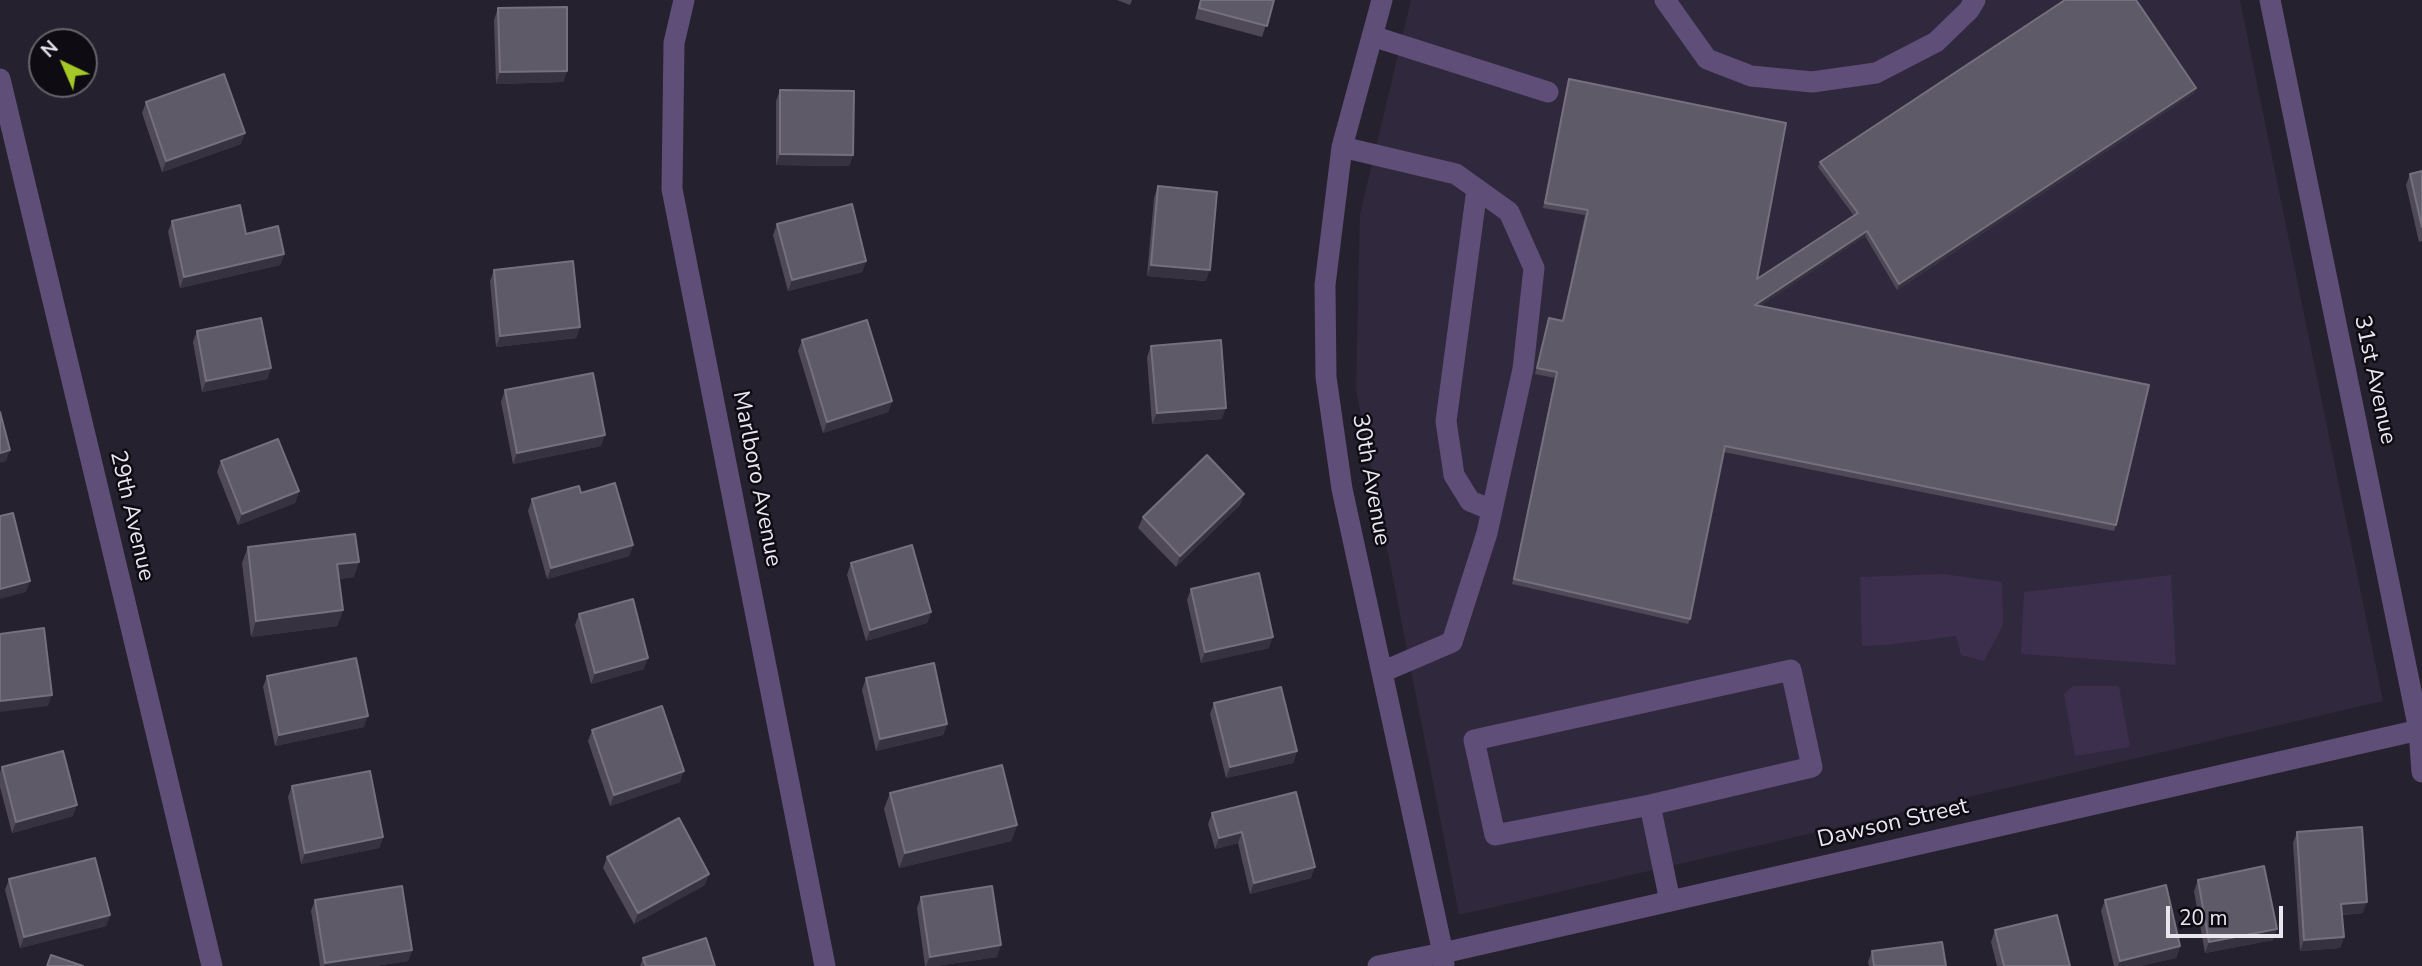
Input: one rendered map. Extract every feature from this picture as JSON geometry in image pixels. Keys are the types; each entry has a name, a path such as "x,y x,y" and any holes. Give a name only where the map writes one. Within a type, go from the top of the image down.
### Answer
{"street":[{"name":"Marlboro Avenue","path":"684,0 674,43 673,189 825,966"},
{"name":"30th Avenue","path":"1382,0 1342,147 1325,285 1326,377 1342,489 1444,959"},
{"path":"1665,0 1668,8 1707,59 1751,76 1812,82 1876,73 1936,42 1969,10 1975,0"},
{"name":"31st Avenue","path":"2270,0 2419,730 2422,772"},
{"path":"1372,36 1548,92"},
{"name":"29th Avenue","path":"0,79 212,966"},
{"path":"1342,147 1456,174 1509,212 1534,268 1527,349 1492,510 1452,642 1382,672"},
{"path":"1477,189 1446,421 1454,475 1470,501 1492,510"},
{"path":"1791,670 1812,766 1650,805 1495,835 1474,740 1791,670"},
{"name":"Dawson Street","path":"1378,966 1444,959 1670,901 2419,730"},
{"path":"1650,805 1670,901"}],"shaded area":[{"path":"1411,0 2240,0 2383,701 1459,915 1356,390 1360,214"},
{"path":"1943,574 2002,582 2003,625 1984,661 1961,655 1956,636 1862,646 1860,577"},
{"path":"2171,575 2176,665 2021,654 2024,592"},
{"path":"2073,686 2119,686 2130,747 2075,756 2064,694"}],"building":[{"path":"1201,0 1274,0 1267,26 1199,8"},
{"path":"2065,0 2136,0 2196,88 1899,284 1867,231 1755,305 2149,385 2116,525 1725,446 1690,619 1514,579 1557,372 1537,368 1549,318 1563,321 1588,210 1545,203 1569,79 1786,123 1757,279 1858,213 1820,162"},
{"path":"567,7 567,71 500,72 498,8"},
{"path":"224,74 245,133 166,161 146,102"},
{"path":"780,90 854,91 853,155 780,154"},
{"path":"2422,171 2422,227 2410,174"},
{"path":"1158,186 1217,192 1210,270 1151,265"},
{"path":"852,204 866,261 792,280 777,224"},
{"path":"240,205 246,234 278,226 284,254 184,277 172,221"},
{"path":"573,261 580,327 500,336 494,270"},
{"path":"261,318 271,368 206,381 197,331"},
{"path":"867,320 892,401 827,422 802,340"},
{"path":"1221,340 1226,408 1157,413 1151,346"},
{"path":"593,373 605,435 517,453 505,390"},
{"path":"0,412 10,450 0,453"},
{"path":"278,439 299,491 242,514 221,461"},
{"path":"1207,455 1244,494 1180,556 1143,517"},
{"path":"615,483 633,545 551,568 532,499 579,486 581,493"},
{"path":"13,513 30,581 0,589 0,516"},
{"path":"355,534 359,562 337,564 343,610 256,621 248,547"},
{"path":"912,545 931,612 870,630 851,563"},
{"path":"1259,573 1273,637 1205,652 1191,589"},
{"path":"633,599 648,658 595,673 579,614"},
{"path":"44,628 52,695 0,701 0,634"},
{"path":"356,658 368,716 279,735 267,676"},
{"path":"934,663 947,724 880,739 866,678"},
{"path":"1281,687 1297,751 1230,767 1214,703"},
{"path":"662,706 684,771 614,795 592,730"},
{"path":"63,751 77,805 16,822 2,767"},
{"path":"1002,765 1017,825 905,853 890,793"},
{"path":"370,771 383,837 305,853 292,786"},
{"path":"1296,792 1315,867 1254,883 1242,832 1219,838 1212,813"},
{"path":"679,818 709,874 638,913 607,857"},
{"path":"2362,827 2367,902 2341,904 2344,937 2304,940 2297,832"},
{"path":"95,858 110,915 24,937 9,879"},
{"path":"2264,866 2277,929 2209,942 2198,880"},
{"path":"2166,885 2180,946 2120,961 2105,900"},
{"path":"402,886 412,950 325,963 315,900"},
{"path":"992,886 1001,945 930,957 921,897"},
{"path":"2057,915 2070,966 2004,966 1995,930"},
{"path":"706,938 715,966 646,966 643,958"},
{"path":"1942,942 1946,966 1874,966 1872,951"},
{"path":"51,955 83,966 47,966"}]}
